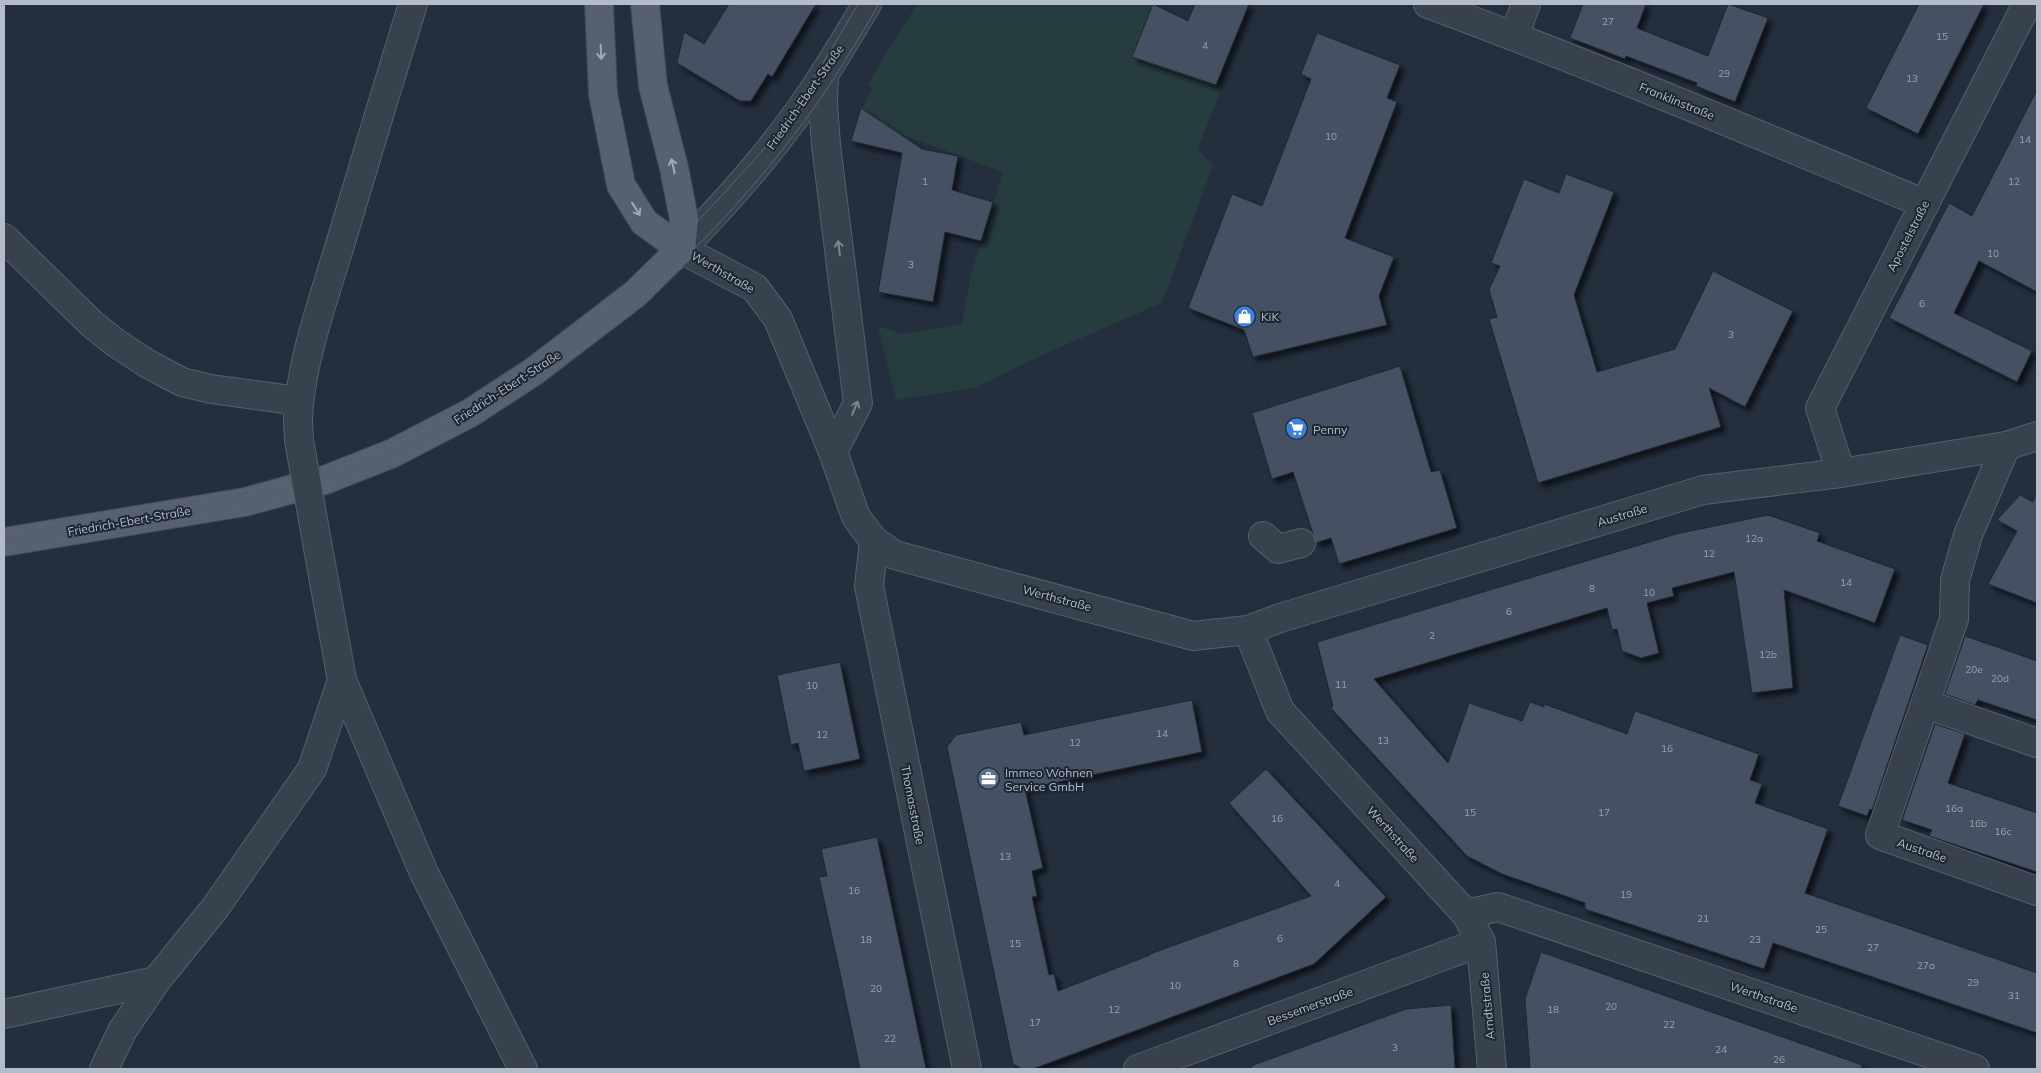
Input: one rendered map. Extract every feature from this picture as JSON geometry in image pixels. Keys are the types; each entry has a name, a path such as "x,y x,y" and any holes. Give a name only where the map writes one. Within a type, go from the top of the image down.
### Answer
{"main road":[{"path":"599,4 603,94 621,185 644,222 681,249"},
{"path":"645,4 653,86 674,168 684,220 681,249"},
{"name":"Friedrich-Ebert-Straße","path":"4,542 246,502 324,480 393,454 470,413 533,372 635,294 681,249"}],"street":[{"path":"413,4 323,299 308,356 298,411 299,440 342,680 424,874 524,1069"},
{"name":"Friedrich-Ebert-Straße","path":"681,249 712,218 791,122 824,74 867,4"},
{"name":"Franklinstraße","path":"1428,4 1514,36 1764,136 1925,204"},
{"path":"1514,36 1526,4"},
{"name":"Apostelstraße","path":"1841,473 1820,408 2027,4"},
{"path":"824,74 823,104 826,145 858,403 833,452"},
{"path":"4,238 92,324 116,343 148,364 182,382 298,411"},
{"name":"Werthstraße","path":"681,249 755,288 778,319 833,452 856,516 874,540 895,555 920,563 992,580 1193,636 1248,630 1280,710 1466,914 1481,942"},
{"name":"Austraße","path":"1248,630 1280,618 1703,490 1841,473 2006,446 2037,436"},
{"name":"Austraße","path":"2006,446 1968,535 1955,580 1954,619 1880,836 2037,891"},
{"path":"1263,536 1278,549 1301,543"},
{"name":"Thomasstraße","path":"874,540 869,586 967,1069"},
{"path":"104,1069 122,1031 156,981 215,908 312,769 342,680"},
{"path":"1926,704 2037,743"},
{"name":"Werthstraße","path":"1466,914 1498,907 1976,1069"},
{"name":"Bessemerstraße","path":"1138,1069 1481,942"},
{"name":"Arndtstraße","path":"1481,942 1492,1069"},
{"path":"4,1014 156,981"}],"green space":[{"path":"917,4 1153,4 1132,57 1222,87 1198,149 1213,165 1162,303 1049,352 974,388 896,400 878,326 901,334 962,324 971,274 1003,172 900,134 862,109 873,88 867,85"}],"building":[{"path":"729,4 816,4 772,77 768,74 751,101 740,101 677,63 684,32 704,44"},
{"path":"1153,4 1188,21 1195,4 1249,4 1216,85 1132,57"},
{"path":"1583,4 1646,4 1637,28 1708,56 1728,4 1768,18 1735,102 1696,86 1697,83 1626,56 1625,59 1570,38"},
{"path":"1919,4 1984,4 1918,134 1866,108"},
{"path":"1317,33 1400,65 1387,98 1397,102 1345,238 1394,257 1379,296 1387,325 1253,357 1244,330 1188,308 1232,194 1262,206 1311,79 1301,74"},
{"path":"2037,90 2037,292 1979,261 1954,313 2032,351 2017,382 1889,318 1949,203 1972,216"},
{"path":"861,108 922,149 958,156 952,190 993,202 981,241 945,232 933,302 878,292 902,153 851,141"},
{"path":"1566,174 1614,192 1574,295 1597,372 1675,349 1713,271 1793,311 1745,407 1709,388 1721,427 1538,483 1489,319 1497,317 1489,290 1500,266 1491,263 1524,179 1559,193"},
{"path":"1400,366 1431,472 1440,470 1457,528 1339,564 1331,538 1316,543 1293,472 1272,479 1252,413"},
{"path":"2037,494 2037,603 1988,584 2017,531 1997,520 2020,495 2033,502"},
{"path":"1768,515 1820,533 1817,541 1895,569 1875,623 1784,590 1793,688 1752,693 1734,572 1672,588 1674,596 1647,603 1659,653 1641,658 1622,651 1617,629 1612,630 1607,608 1374,679 1448,763 1469,703 1522,721 1530,702 1544,707 1544,704 1627,734 1635,711 1759,754 1750,780 1762,784 1755,803 1828,829 1805,893 2037,973 2037,1033 1773,943 1764,969 1585,909 1585,903 1502,874 1467,856 1331,708 1333,706 1317,642 1676,534"},
{"path":"1900,635 1928,645 1872,810 1870,809 1867,816 1838,806"},
{"path":"1965,636 2037,661 2037,720 1978,700 1975,705 1945,694"},
{"path":"840,662 860,759 804,771 798,743 791,745 777,675"},
{"path":"1192,700 1202,752 1025,789 1043,868 1032,871 1037,896 1032,897 1049,975 1054,974 1058,991 1150,954 1311,896 1229,803 1266,769 1386,897 1314,964 1033,1069 1022,1069 1013,1064 947,747 956,735 1021,722 1024,735"},
{"path":"1935,724 1965,734 1948,783 2037,813 2037,872 1929,836 1932,830 1902,820"},
{"path":"877,837 926,1069 860,1069 819,877 827,876 821,849"},
{"path":"1541,952 1862,1065 1861,1069 1530,1069 1525,999"},
{"path":"1451,1005 1455,1069 1252,1069 1251,1066 1406,1009"}],"tram line":[{"path":"4,532 231,493 310,475 384,448 439,422 492,390 544,355 593,317 684,235 724,193 760,153 791,114 858,4"},
{"path":"4,552 259,507 340,483 418,450 494,409 566,361 633,306 696,247 754,184 806,119 835,77 879,4"}],"place":[{"name":"KiK","path":"1245,316"},
{"name":"Penny","path":"1297,429"},
{"name":"Immeo Wohnen Service GmbH","path":"989,779"}]}
